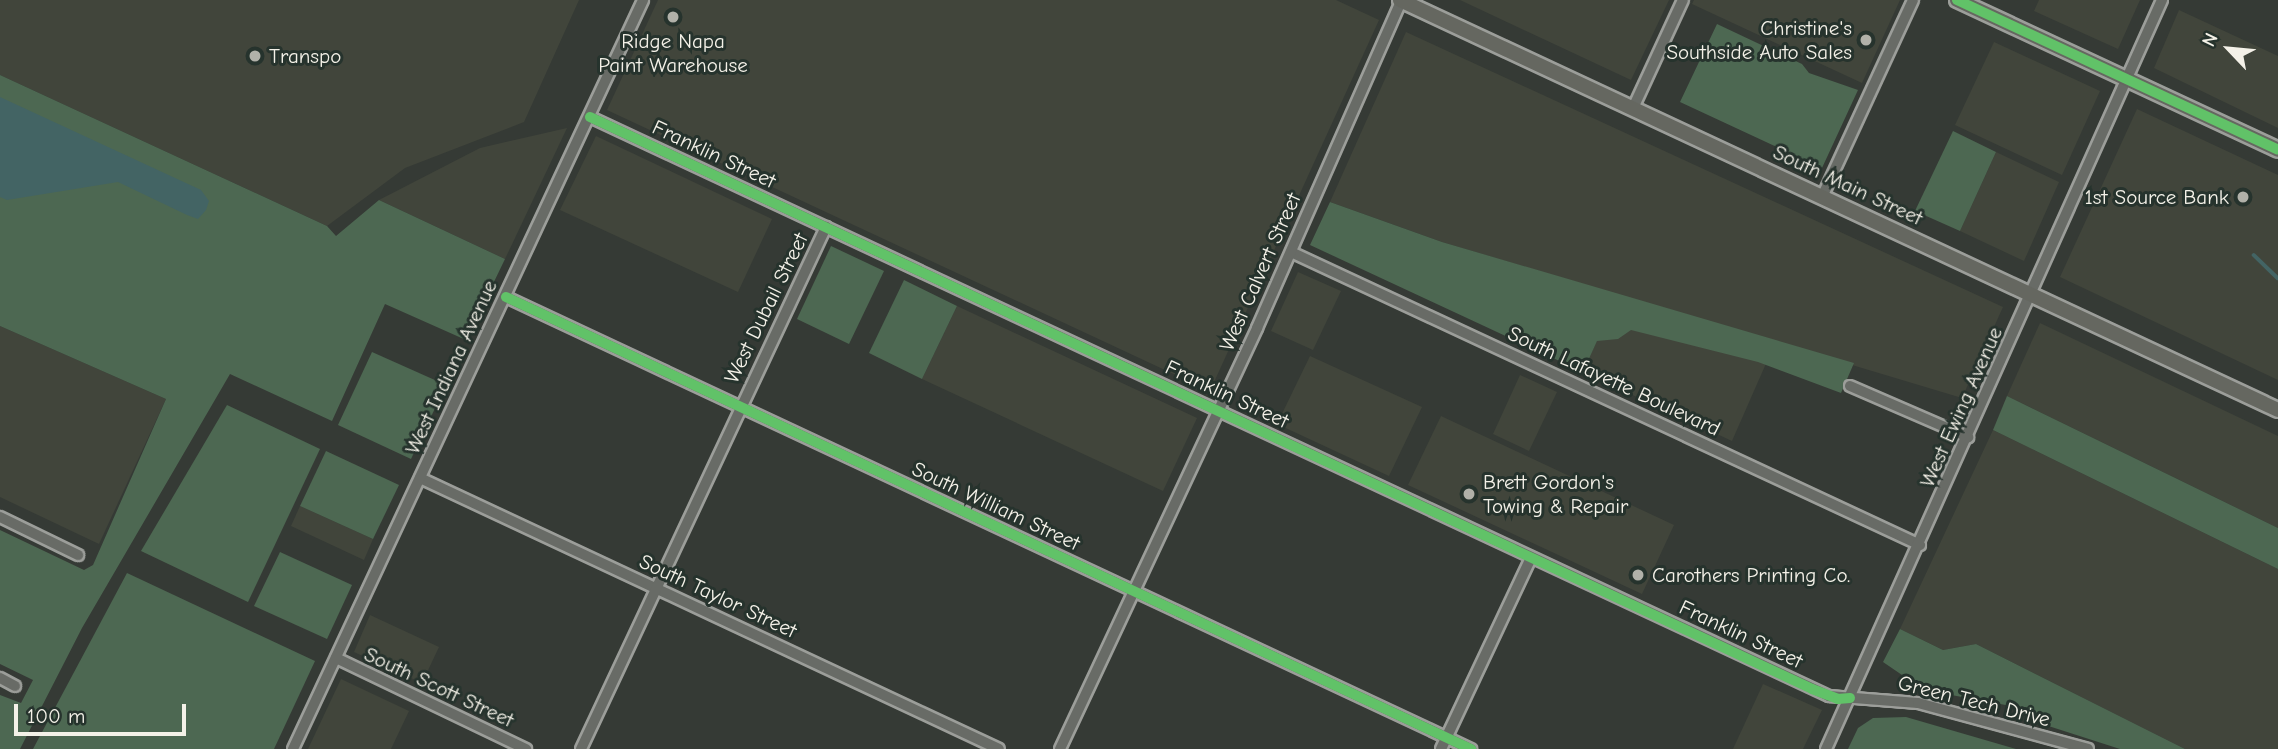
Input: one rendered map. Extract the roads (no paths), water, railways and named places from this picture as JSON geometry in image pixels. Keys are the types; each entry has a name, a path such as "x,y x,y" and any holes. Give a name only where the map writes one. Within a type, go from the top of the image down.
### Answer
{"main road":[{"name":"South Main Street","path":"1401,0 2278,410"},
{"path":"1967,2 2278,150"}],"street":[{"name":"West Indiana Avenue","path":"293,749 643,0"},
{"name":"West Calvert Street","path":"1060,749 1291,252 1401,0"},
{"path":"1633,108 1683,0"},
{"path":"1822,197 1913,0"},
{"name":"West Ewing Avenue","path":"1826,749 1920,545 2162,0"},
{"name":"Franklin Street","path":"590,117 1829,696 1850,698"},
{"name":"West Dubail Street","path":"581,749 739,407 826,227"},
{"name":"South Lafayette Boulevard","path":"1291,252 1920,545"},
{"name":"South William Street","path":"506,297 1471,749"},
{"path":"1850,386 1968,437"},
{"name":"South Taylor Street","path":"420,478 999,749"},
{"path":"0,517 78,555"},
{"path":"1441,749 1531,558"},
{"name":"South Scott Street","path":"336,658 526,749"},
{"path":"0,678 15,686"},
{"name":"Green Tech Drive","path":"1850,698 1918,703 2088,749"}],"water":[{"path":"0,97 201,190 209,201 206,210 198,219 118,182 7,200 0,197"}],"waterway":[{"path":"2254,255 2278,278"}],"place":[{"name":"Ridge Napa Paint Warehouse","path":"673,17"},
{"name":"Christine's Southside Auto Sales","path":"1866,40"},
{"name":"Transpo","path":"255,56"},
{"name":"1st Source Bank","path":"2243,197"},
{"name":"Brett Gordon's Towing & Repair","path":"1469,494"},
{"name":"Carothers Printing Co.","path":"1638,575"}]}
